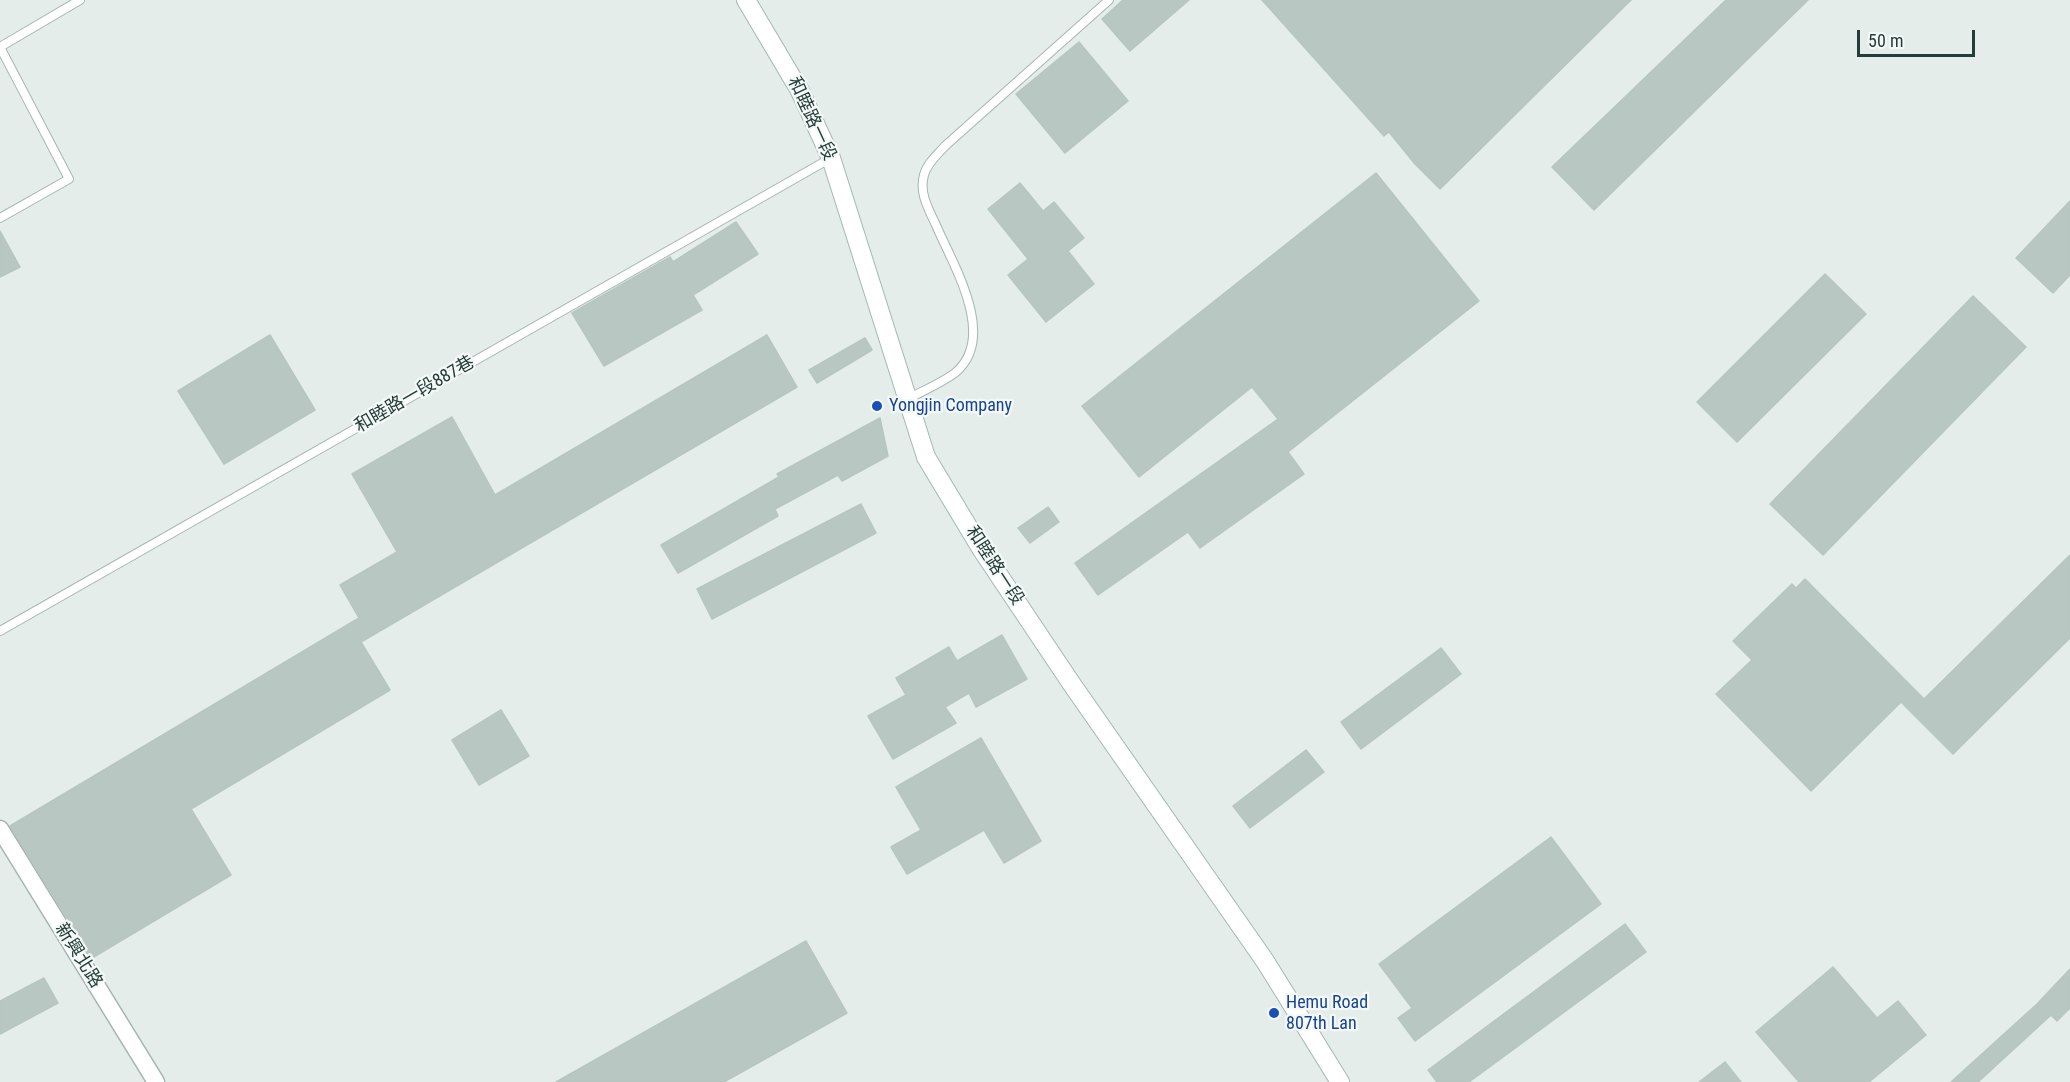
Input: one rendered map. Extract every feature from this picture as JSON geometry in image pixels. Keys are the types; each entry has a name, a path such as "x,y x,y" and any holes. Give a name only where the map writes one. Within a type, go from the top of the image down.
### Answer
{"street":[{"name":"和睦路一段","path":"746,0 800,91 831,158 927,457 982,550 1071,683 1265,961 1340,1082"},
{"name":"新興北路","path":"0,829 156,1082"}],"lane":[{"path":"0,218 69,179 0,47 80,0"},
{"path":"907,399 956,371 972,350 974,327 970,305 924,197 924,175 930,162 1109,0"},
{"name":"和睦路一段887巷","path":"0,631 831,158"}],"building":[{"path":"1123,0 1189,0 1130,51 1102,19"},
{"path":"1262,0 1631,0 1440,189 1415,164 1389,132 1384,136"},
{"path":"1726,0 1808,0 1594,210 1552,167"},
{"path":"1079,42 1128,101 1065,153 1016,94"},
{"path":"1376,173 1479,301 1288,452 1304,474 1200,548 1188,532 1098,595 1075,563 1278,419 1252,387 1139,477 1082,406"},
{"path":"1020,183 1043,211 1054,202 1084,238 1068,251 1094,284 1046,322 1008,275 1028,259 988,209"},
{"path":"2070,201 2070,275 2053,293 2016,258"},
{"path":"736,222 758,254 693,295 702,310 604,366 572,313 670,257 673,262"},
{"path":"0,231 20,267 0,277"},
{"path":"1825,274 1866,314 1737,442 1697,402"},
{"path":"1973,296 2026,347 1823,555 1770,504"},
{"path":"270,335 315,410 224,464 178,391"},
{"path":"767,335 797,387 361,642 390,690 191,809 231,875 92,958 10,826 359,618 340,585 397,552 352,474 452,417 495,495"},
{"path":"865,338 872,350 817,383 809,370"},
{"path":"880,418 888,456 842,481 838,475 775,509 778,516 678,573 661,545 779,477 777,474"},
{"path":"861,504 876,533 712,619 697,589"},
{"path":"1048,507 1059,522 1030,543 1018,528"},
{"path":"2070,555 2070,638 1953,754 1901,702 1811,791 1716,694 1752,660 1733,641 1792,584 1796,588 1805,579 1924,699"},
{"path":"1002,635 1027,679 976,707 969,693 945,707 956,723 893,759 868,716 906,695 896,678 949,647 957,661"},
{"path":"1441,648 1461,674 1361,749 1341,722"},
{"path":"501,710 529,756 479,785 452,740"},
{"path":"981,738 1041,841 1004,863 984,830 907,874 891,847 921,830 896,787"},
{"path":"1306,750 1324,772 1250,828 1233,806"},
{"path":"1551,837 1601,904 1415,1041 1398,1018 1412,1008 1379,964"},
{"path":"1625,924 1646,952 1469,1082 1437,1082 1428,1070"},
{"path":"806,941 847,1013 724,1082 556,1082"},
{"path":"1833,967 1877,1018 1898,1001 1926,1035 1869,1082 1799,1082 1756,1032"},
{"path":"2070,969 2070,1008 2057,1021 2051,1015 1978,1082 1951,1082 2037,1004"},
{"path":"44,978 58,1003 0,1034 0,1001"},
{"path":"1725,1062 1741,1082 1699,1082"}],"place":[{"name":"Yongjin Company","path":"877,406"},
{"name":"Hemu Road 807th Lan","path":"1274,1013"}]}
